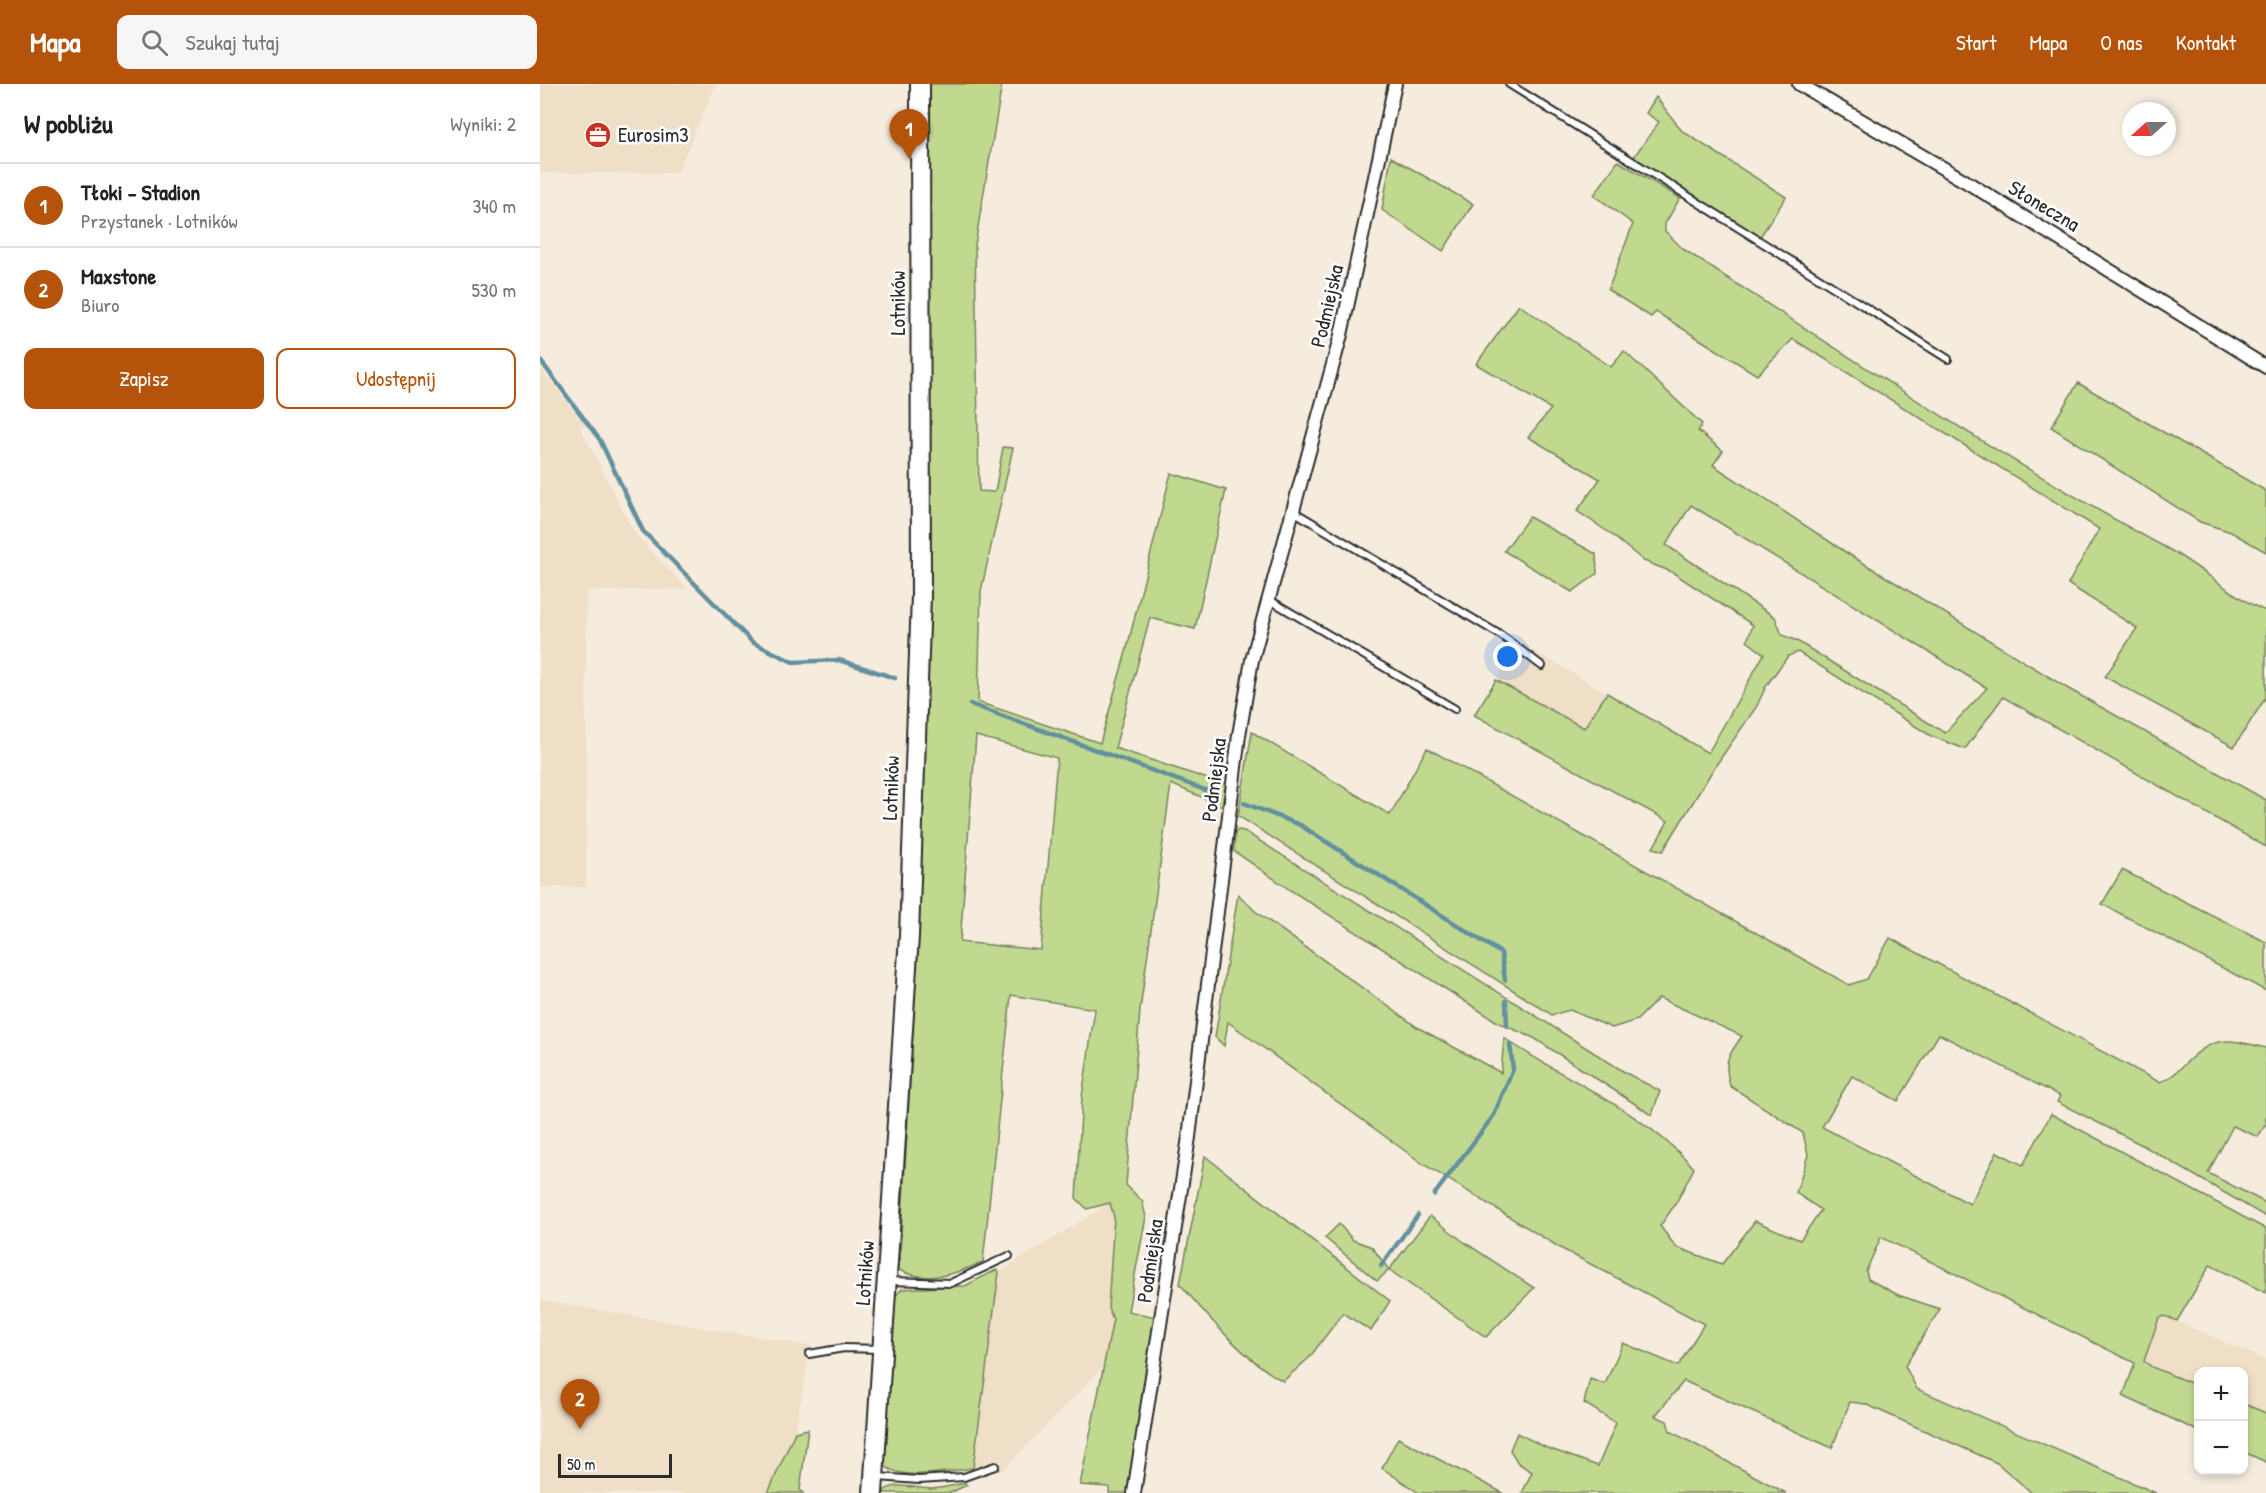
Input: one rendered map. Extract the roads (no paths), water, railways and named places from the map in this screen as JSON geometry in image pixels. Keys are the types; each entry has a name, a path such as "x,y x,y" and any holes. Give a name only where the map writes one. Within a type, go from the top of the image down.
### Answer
{"street":[{"name":"Lotników","path":"873,1485 909,936 921,596 920,84"},
{"name":"Podmiejska","path":"1134,1493 1189,1137 1239,735 1252,660 1291,510 1341,335 1395,84"},
{"name":"Słoneczna","path":"1799,84 1975,187 2266,367"}],"lane":[{"path":"1509,84 1948,359"},
{"path":"1291,510 1502,636 1542,666"},
{"path":"1268,599 1455,709"},
{"path":"887,1281 951,1283 1009,1256"},
{"path":"809,1354 844,1348 882,1349"},
{"path":"873,1485 964,1477 995,1466"}],"waterway":[{"path":"540,360 600,440 643,531 752,642 793,662 839,660 895,678"},
{"path":"970,704 1216,794"},
{"path":"1244,803 1300,825 1501,953 1505,980"},
{"path":"1506,1001 1507,1026"},
{"path":"1434,1195 1494,1115 1513,1069 1510,1044"},
{"path":"1381,1266 1418,1215"}],"place":[{"name":"Eurosim3","path":"598,135"},
{"name":"Tłoki - Stadion","path":"909,159"},
{"name":"Maxstone","path":"580,1429"}]}
